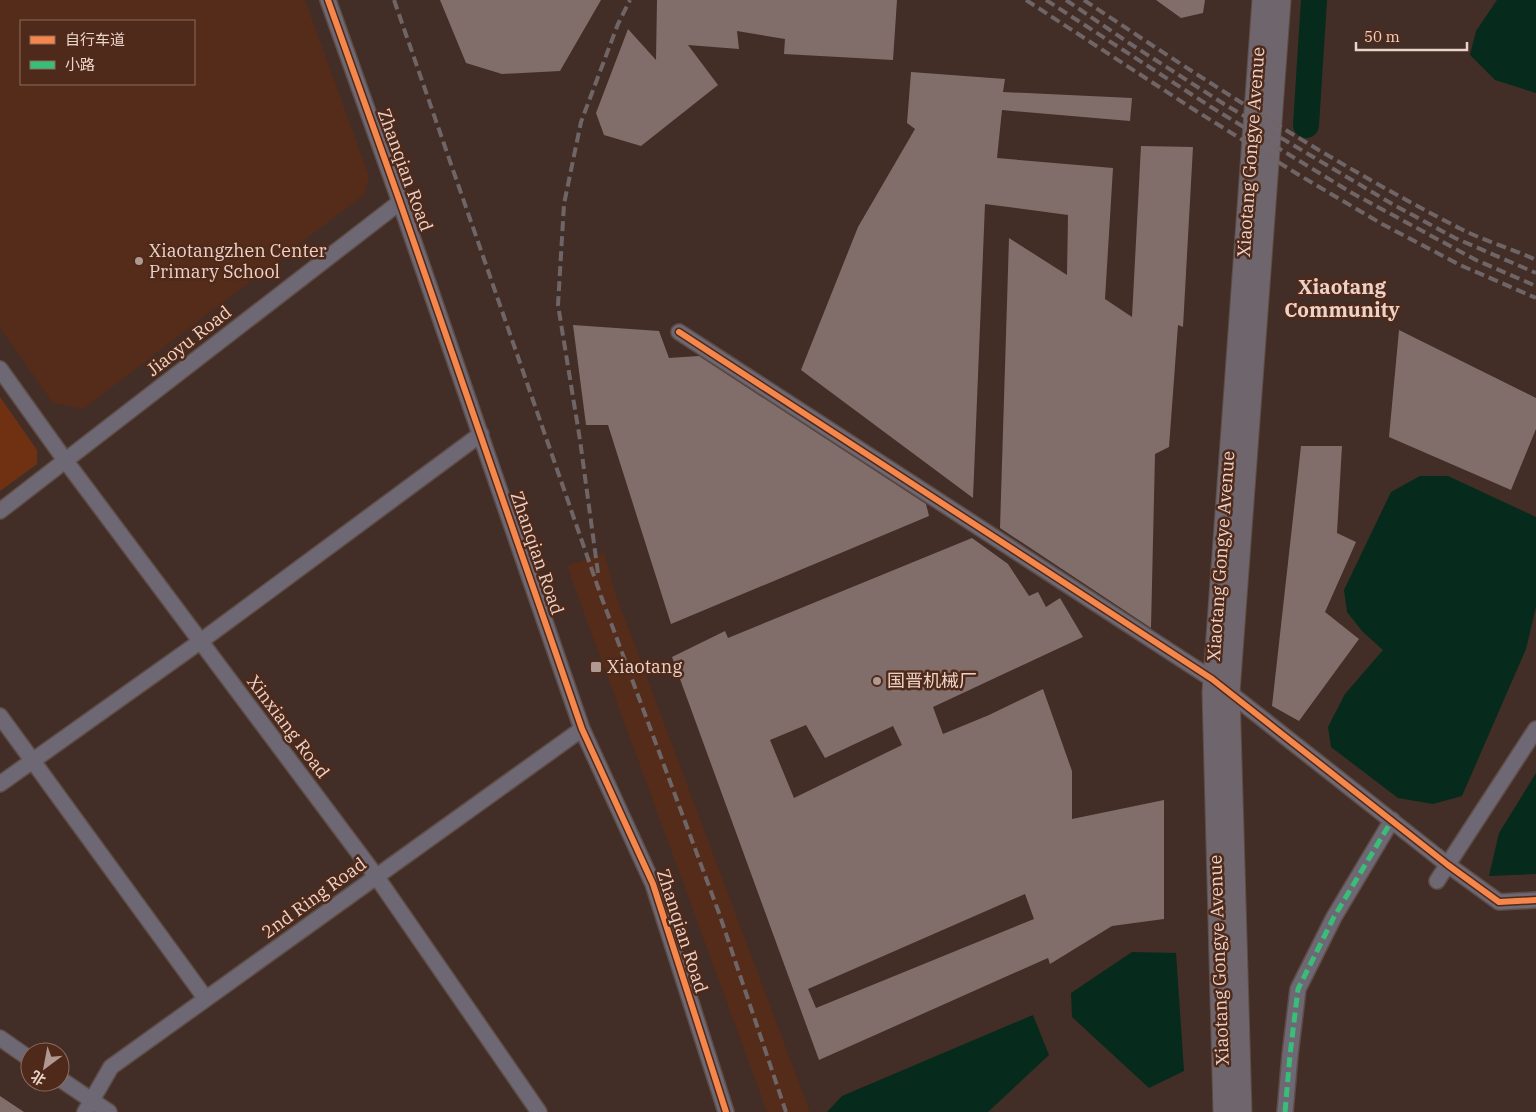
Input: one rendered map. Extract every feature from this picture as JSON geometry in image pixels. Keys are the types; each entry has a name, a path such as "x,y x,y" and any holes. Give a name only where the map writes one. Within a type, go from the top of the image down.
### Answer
{"main road":[{"name":"Xiaotang Gongye Avenue","path":"1223,1112 1212,679 1262,0"},
{"name":"Xiaotang Gongye Avenue","path":"1242,1112 1230,692 1281,0"}],"street":[{"name":"Zhanqian Road","path":"328,0 400,202 582,729 653,884 726,1112"},
{"name":"Jiaoyu Road","path":"0,511 400,202"},
{"path":"679,332 1212,679 1448,865 1499,902 1536,900"},
{"name":"Xinxiang Road","path":"0,369 65,460 376,876 540,1112"},
{"path":"0,784 201,641 480,434"},
{"path":"0,716 206,999"},
{"name":"2nd Ring Road","path":"88,1107 111,1067 582,729"},
{"path":"1437,882 1536,729"},
{"path":"1285,1112 1298,989 1334,917 1392,820"},
{"path":"0,1038 20,1052"},
{"path":"70,1090 88,1107 108,1112"}],"shaded area":[{"name":"Xiaotangzhen Center Primary School","path":"0,0 305,0 369,176 365,194 83,409 53,403 0,328"},
{"path":"1497,0 1536,0 1536,93 1495,80 1470,55 1476,31"},
{"path":"0,397 37,450 37,464 0,491"},
{"path":"1420,476 1448,476 1536,517 1536,607 1526,649 1462,796 1433,804 1398,798 1331,747 1328,727 1345,694 1383,650 1362,631 1347,612 1344,590 1391,492"},
{"path":"604,553 614,590 810,1112 767,1112 567,566"},
{"path":"1536,773 1536,874 1489,876 1499,833"},
{"path":"1132,952 1176,953 1184,1071 1149,1088 1072,1017 1071,993"},
{"path":"1033,1015 1049,1055 988,1112 827,1112 842,1096"}],"building":[{"path":"440,0 601,0 560,71 502,74 466,63"},
{"path":"657,0 897,0 893,60 784,54 785,39 737,31 739,49 688,45 718,85 641,146 604,135 596,113 628,29 656,60"},
{"path":"1156,0 1205,0 1203,13 1181,18"},
{"path":"911,72 1005,79 1003,92 1132,98 1130,121 1002,110 997,158 1113,168 1105,299 1132,317 1141,146 1193,147 1183,327 1178,325 1169,447 1155,454 1151,628 1000,528 1009,238 1067,275 1068,215 985,204 973,498 801,370 858,227 915,129 907,123"},
{"path":"573,325 659,331 669,358 699,356 926,504 929,516 671,624 608,425 586,425"},
{"path":"1399,330 1536,398 1536,429 1511,490 1389,437"},
{"path":"1301,446 1342,446 1337,533 1356,542 1325,612 1359,639 1299,721 1272,706"},
{"path":"972,538 1008,564 1029,596 1038,592 1046,607 1060,598 1083,637 933,707 943,734 989,715 1043,689 1072,771 1072,819 1164,800 1164,919 1112,926 1050,964 1048,958 819,1060 672,657 725,631 728,638","holes":["806,725 825,758 893,726 902,745 794,798 770,740","1025,894 1034,919 816,1008 808,989"]},
{"path":"0,1096 24,1112 0,1112"}],"waterway":[{"path":"1306,125 1314,0"}],"railway":[{"path":"394,0 601,596 719,913 786,1112"},
{"path":"598,573 580,440 558,305 564,204 581,122 618,24 630,0"},
{"path":"1026,0 1193,109 1382,224 1460,265 1536,298"},
{"path":"1046,0 1211,107 1352,193 1476,260 1536,286"},
{"path":"1066,0 1224,104 1394,205 1455,238 1536,273"},
{"path":"1084,0 1222,90 1363,176 1468,233 1536,260"}],"marked path":[{"path":"1285,1112 1298,989 1334,917 1392,820"}],"cycle path":[{"path":"328,0 400,202 582,729 653,884 726,1112"},
{"path":"679,332 1212,679 1448,865 1499,902 1536,900"}],"place":[{"name":"Xiaotangzhen Center Primary School","path":"139,261"},
{"name":"Xiaotang","path":"596,667"},
{"name":"国晋机械厂","path":"877,681"}],"district":[{"name":"Xiaotang Community","path":"1342,298"}]}
